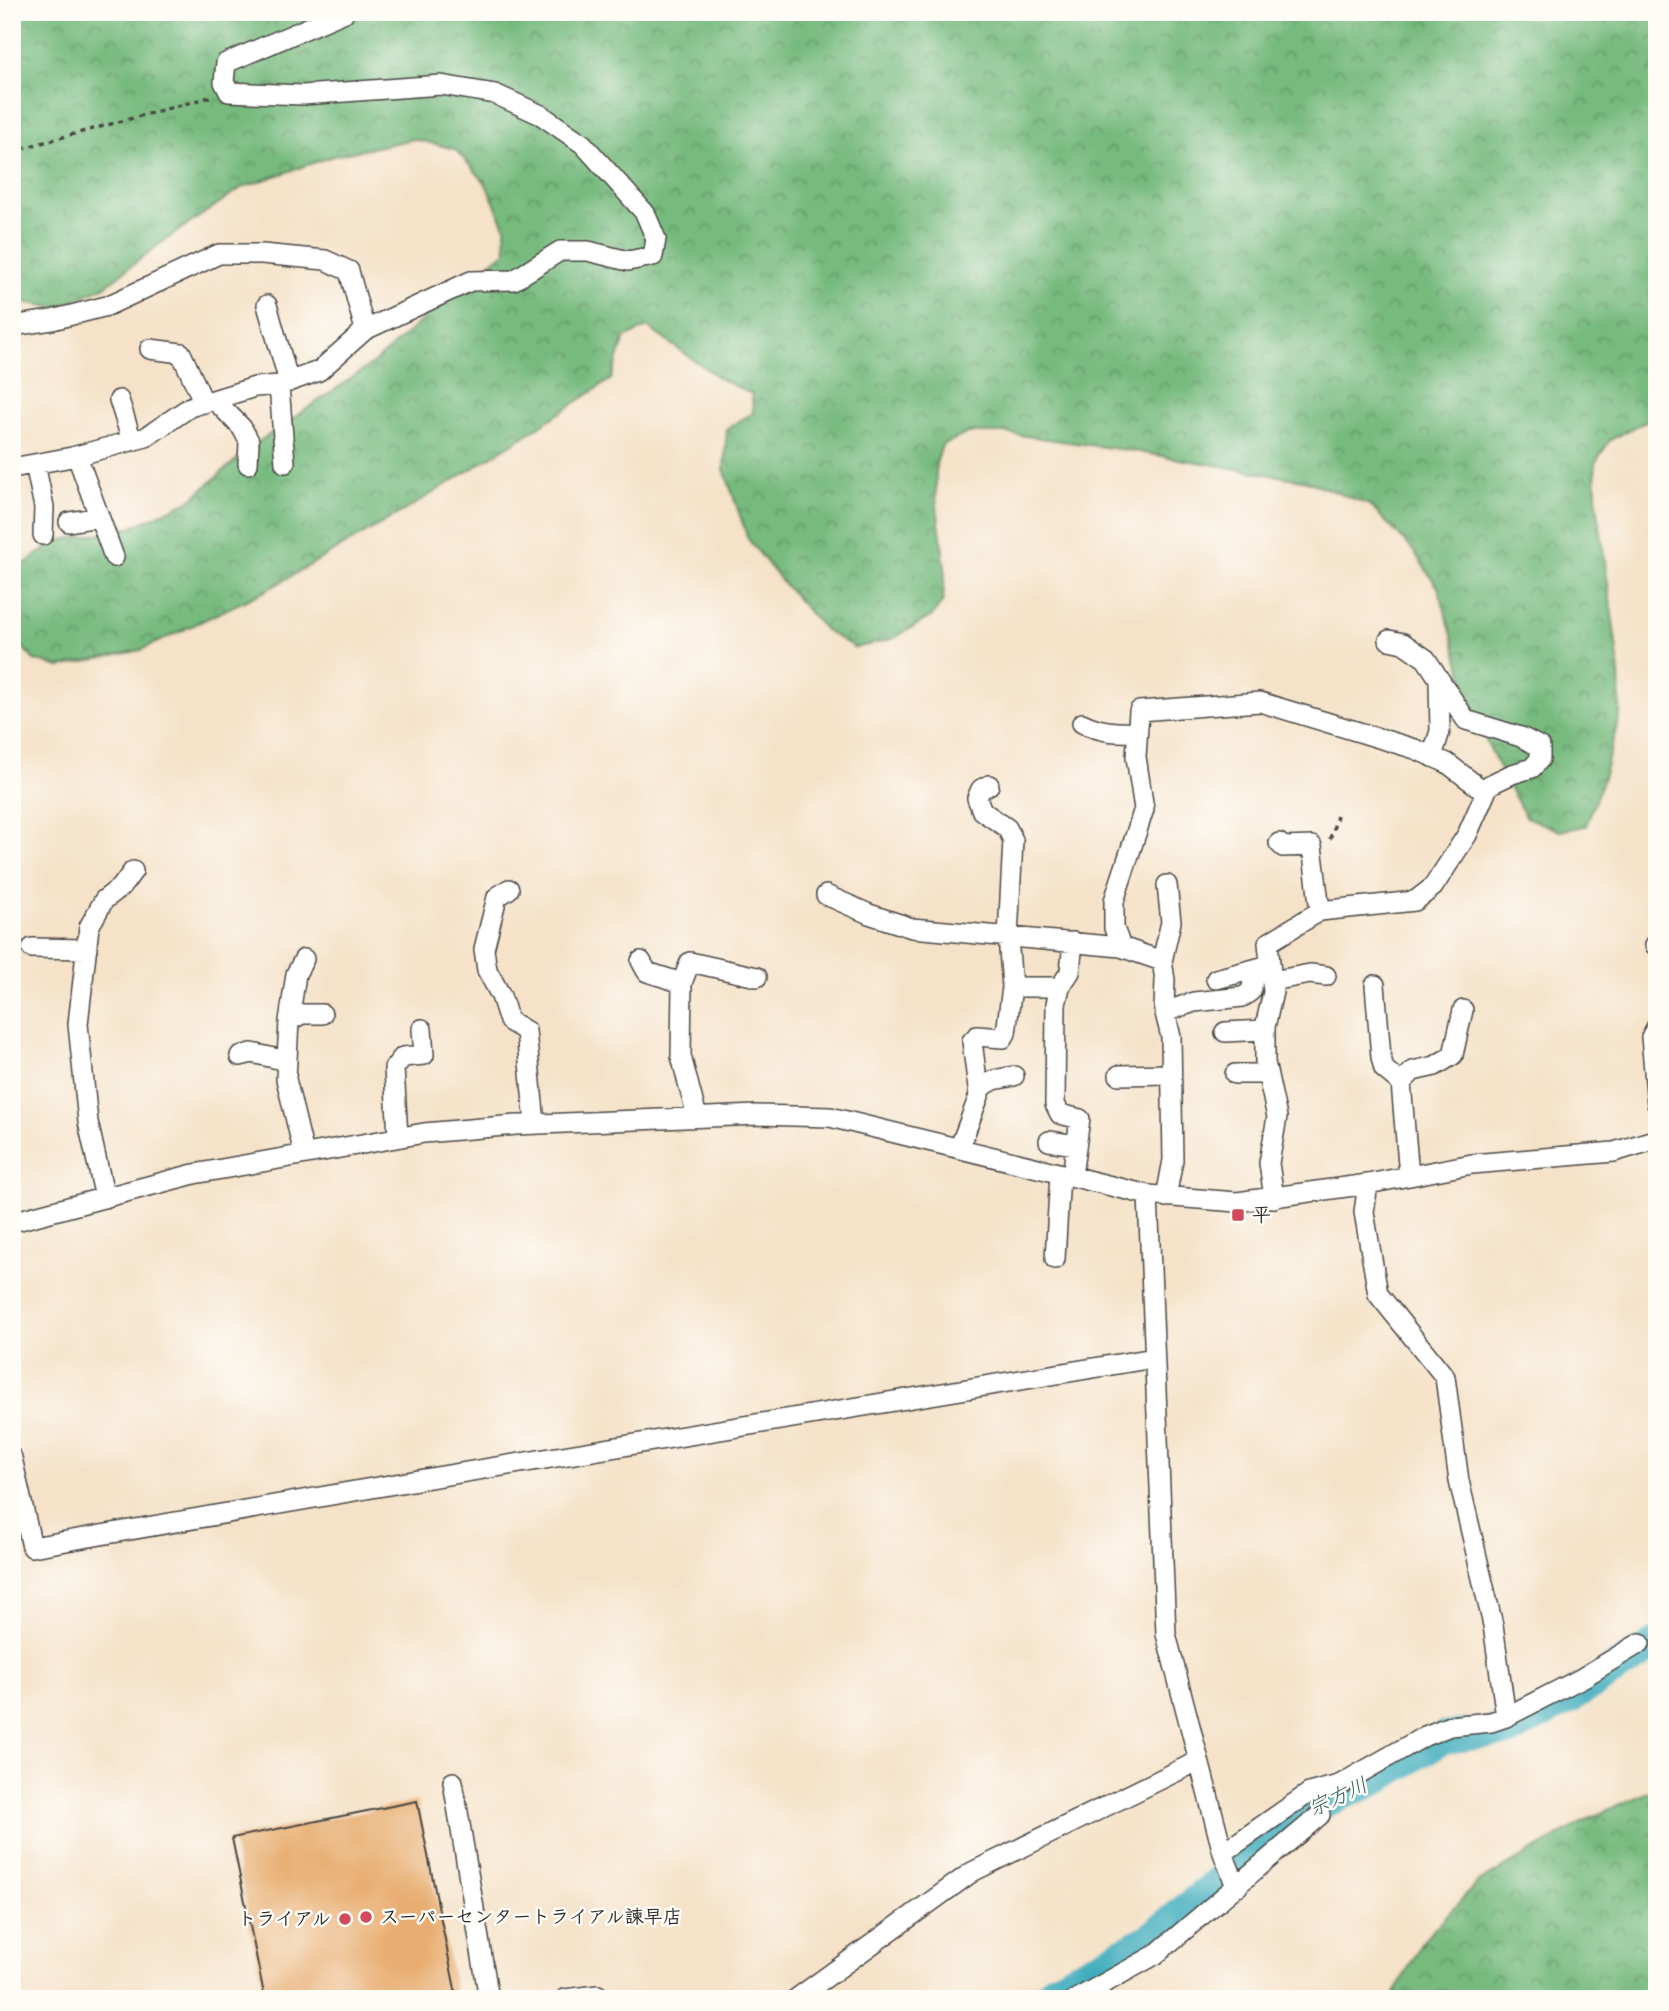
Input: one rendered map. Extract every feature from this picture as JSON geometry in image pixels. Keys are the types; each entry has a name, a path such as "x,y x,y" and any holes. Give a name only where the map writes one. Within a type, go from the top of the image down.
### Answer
{"street":[{"path":"12,468 77,456 146,438 190,407 255,387 284,384 319,371 365,330 471,282 514,280 560,251 588,251 628,261 653,257 656,239 645,213 583,144 541,115 495,94 441,85 303,95 229,92 224,82 226,63 345,12"},
{"path":"12,326 52,320 107,306 219,254 262,254 325,260 349,271 365,330"},
{"path":"267,306 284,384 285,463"},
{"path":"150,349 181,353 209,401 242,428 249,441 248,464"},
{"path":"118,400 132,441"},
{"path":"77,456 114,557"},
{"path":"34,464 44,507 43,536"},
{"path":"69,522 99,517"},
{"path":"1273,1198 1269,1163 1277,1117 1265,1062 1265,1030 1273,992 1266,971 1268,943 1321,911 1415,901 1433,887 1467,835 1489,785 1532,768 1539,759 1540,747 1521,737 1466,720 1426,660 1403,643 1389,640"},
{"path":"1432,757 1440,731 1439,679"},
{"path":"1121,947 1114,928 1114,901 1144,809 1136,757 1139,711 1260,702 1415,749 1447,763 1486,792"},
{"path":"1082,723 1096,730 1136,732"},
{"path":"960,1149 979,1096 972,1041 977,1036 1003,1038 1012,987 1008,937 1013,840 1007,828 982,811 977,798 981,789 989,785"},
{"path":"1279,844 1283,847 1312,846 1321,911"},
{"path":"105,1198 88,1122 78,1024 89,927 104,900 122,886 133,871"},
{"path":"1167,885 1171,922 1162,961 1165,1012 1171,1037 1173,1160 1157,1196 1153,1358 1166,1634 1224,1855 1236,1883"},
{"path":"509,889 497,897 484,949 487,970 501,996 509,1021 526,1031 535,1124"},
{"path":"827,895 869,914 912,928 1121,947 1162,961"},
{"path":"1055,1259 1066,1175 1076,1145 1080,1119 1060,1114 1055,1104 1056,1004 1060,987 1070,972 1073,942"},
{"path":"32,948 87,949"},
{"path":"304,959 296,974 289,1021 286,1079 304,1154"},
{"path":"641,961 647,972 682,983"},
{"path":"697,1117 681,1056 682,983 690,962 757,977"},
{"path":"1165,1012 1194,1002 1243,997 1266,971"},
{"path":"1216,979 1266,971 1326,976"},
{"path":"1375,985 1384,1069 1401,1083 1409,1176"},
{"path":"1012,987 1060,987"},
{"path":"1401,1083 1413,1071 1435,1066 1453,1055 1463,1010"},
{"path":"289,1021 302,1014 322,1014"},
{"path":"1657,1026 1651,1037 1657,1104"},
{"path":"398,1137 394,1068 403,1057 424,1055 422,1029"},
{"path":"1225,1032 1265,1030"},
{"path":"240,1056 252,1053 287,1061"},
{"path":"1119,1075 1171,1074"},
{"path":"1235,1074 1267,1074"},
{"path":"978,1089 994,1080 1014,1076"},
{"path":"12,1222 194,1174 424,1133 535,1124 757,1115 830,1117 1157,1196 1237,1202 1368,1184 1472,1164 1614,1152 1657,1139"},
{"path":"1049,1141 1076,1145"},
{"path":"1368,1184 1364,1212 1378,1294 1445,1377 1460,1482 1493,1625 1506,1717"},
{"path":"12,1552 418,1480 1153,1358"},
{"path":"12,1458 32,1548"},
{"path":"1224,1855 1309,1793 1339,1785 1425,1736 1450,1726 1491,1722 1506,1717 1582,1678 1640,1643"},
{"path":"796,1999 972,1872 1198,1761"},
{"path":"453,1782 489,1999"},
{"path":"1076,1999 1155,1955 1236,1883 1320,1815"},
{"path":"565,1999 598,1995 599,1999"}],"path":[{"path":"12,151 229,92"}],"green space":[{"path":"12,12 1657,12 1657,421 1646,421 1610,440 1595,463 1596,496 1619,666 1620,714 1603,778 1586,826 1560,831 1526,817 1475,718 1439,589 1412,549 1370,505 1307,481 1139,452 1005,433 968,433 942,445 936,464 936,498 945,568 943,601 932,616 892,639 855,648 825,630 748,539 724,469 727,428 753,413 752,394 722,380 647,327 625,338 611,379 412,506 265,591 141,650 60,667 34,660 18,642 12,630 13,572 57,541 130,528 189,501 251,447 375,362 477,271 506,252 505,226 485,182 455,149 414,139 333,156 241,188 157,246 104,287 57,308 12,300"},
{"path":"1657,1788 1657,1999 1392,1999 1422,1942 1477,1883 1592,1817"}],"building":[{"name":"トライアル","path":"417,1801 457,1999 265,1999 232,1838"}],"waterway":[{"name":"宗方川","path":"1045,1999 1056,1988 1150,1939 1305,1810 1375,1780 1443,1738 1510,1730 1570,1698 1657,1643"}],"place":[{"name":"平","path":"1238,1215"},
{"name":"スーパーセンタートライアル諫早店","path":"366,1917"},
{"name":"トライアル","path":"345,1919"}]}
